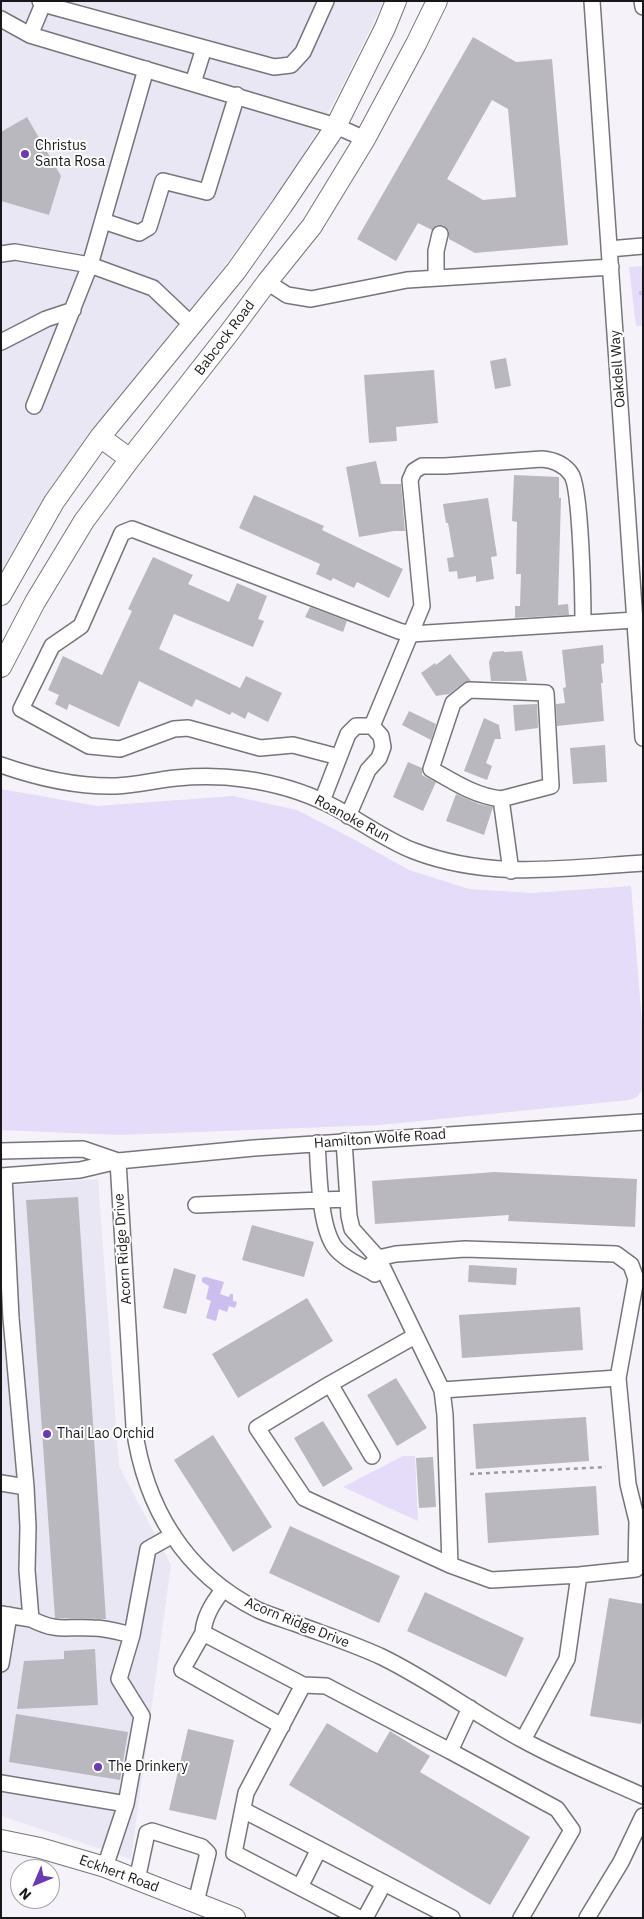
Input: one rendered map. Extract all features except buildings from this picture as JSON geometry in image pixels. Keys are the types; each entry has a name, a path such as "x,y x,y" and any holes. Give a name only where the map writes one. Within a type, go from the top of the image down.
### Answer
{"main road":[{"path":"1,595 54,502 100,436 236,271 336,126 385,28 396,1"},
{"name":"Babcock Road","path":"1,667 35,602 84,521 266,282 312,226 365,139 437,1"},
{"path":"100,436 130,460"},
{"name":"Eckhert Road","path":"1,1840 40,1848 105,1867 235,1918"}],"street":[{"path":"30,35 42,3 274,67 291,65 303,52 326,1"},
{"name":"Oakdell Way","path":"592,1 609,249 636,520 635,620 643,738"},
{"path":"642,1 643,7"},
{"path":"1,20 30,35 336,126 365,139"},
{"path":"193,83 204,48"},
{"path":"34,406 90,264 146,70"},
{"path":"103,221 139,233 149,228 163,181 207,192 236,95"},
{"path":"436,278 436,251 440,234"},
{"path":"609,249 643,246"},
{"path":"1,254 15,252 90,264 153,288 192,325"},
{"path":"266,282 287,295 311,299 407,280 611,267"},
{"path":"1,342 46,318 73,310"},
{"path":"372,726 422,606 410,480 414,471 422,466 461,465 509,460 552,460 562,465 572,475 576,496 584,623"},
{"path":"339,757 293,745 260,748 188,728 174,729 120,749 90,746 21,709 52,646 81,626 122,533 132,529 411,634 635,620"},
{"path":"469,690 546,693 551,786 501,799 488,797 464,788 431,769 454,703 469,690"},
{"path":"322,801 348,734 356,726 372,726 381,736 383,747 379,758 368,770 348,816"},
{"name":"Roanoke Run","path":"1,765 24,773 84,785 123,785 196,777 244,779 273,784 322,801 386,838 428,855 480,868 511,870 643,863"},
{"path":"501,799 511,870"},
{"name":"Hamilton Wolfe Road","path":"2,1176 80,1170 118,1161 317,1143 643,1122"},
{"path":"344,1141 347,1199 352,1229 372,1264 389,1283 442,1390 445,1415 450,1565"},
{"path":"317,1143 326,1226 334,1246 348,1258 372,1264 396,1254 466,1249 616,1254 631,1266 636,1279 618,1378 628,1484 637,1521 636,1569 578,1575 491,1580 450,1565 304,1498 258,1428 330,1384 415,1336"},
{"name":"Hamilton Wolfe Road","path":"1,1151 83,1149 118,1161"},
{"name":"Acorn Ridge Drive","path":"118,1161 134,1427 150,1494 160,1516 172,1535 202,1571 224,1589 260,1611 382,1657 523,1740 643,1796"},
{"path":"2,1176 6,1319 26,1487 28,1528 27,1570 31,1619"},
{"path":"196,1205 347,1199"},
{"path":"442,1390 618,1378"},
{"path":"330,1384 372,1456"},
{"path":"1,1483 26,1487"},
{"path":"105,1867 126,1804 142,1716 119,1679 132,1635 148,1549 172,1535"},
{"path":"523,1740 567,1659 578,1575"},
{"path":"224,1589 207,1615 204,1621 203,1633 182,1670 282,1726"},
{"path":"1,1664 5,1615 31,1619 46,1626 60,1629 92,1628 132,1635"},
{"path":"203,1633 302,1685 326,1686 557,1809 572,1830 521,1918"},
{"path":"302,1685 246,1793 234,1853 358,1918"},
{"path":"450,1751 470,1708"},
{"path":"1,1783 126,1804"},
{"path":"243,1810 452,1918"},
{"path":"587,1918 621,1862 643,1816"},
{"path":"137,1880 147,1833 152,1831 202,1847 208,1853 196,1902"},
{"path":"300,1887 319,1849"},
{"path":"365,1918 384,1883"}],"path":[{"path":"470,1474 606,1467"}],"shaded area":[{"path":"1,1 384,1 339,93 299,162 256,224 202,296 103,418 29,523 1,571"},
{"path":"643,266 643,326 636,326 629,267"},
{"path":"1,789 97,806 233,796 297,810 409,870 469,889 532,893 631,886 643,1035 643,1089 637,1097 629,1100 380,1125 120,1135 1,1130"},
{"path":"98,1179 119,1466 171,1565 131,1859 1,1816 1,1186"},
{"path":"206,1277 224,1282 220,1294 229,1297 230,1294 233,1294 233,1301 237,1302 235,1308 229,1306 227,1312 219,1309 216,1321 206,1318 211,1301 206,1299 209,1286 202,1282 202,1278"},
{"path":"403,1456 415,1456 418,1521 343,1487"}],"place":[{"name":"Christus Santa Rosa","path":"25,154"},
{"name":"Thai Lao Orchid","path":"47,1434"},
{"name":"The Drinkery","path":"98,1767"}]}
